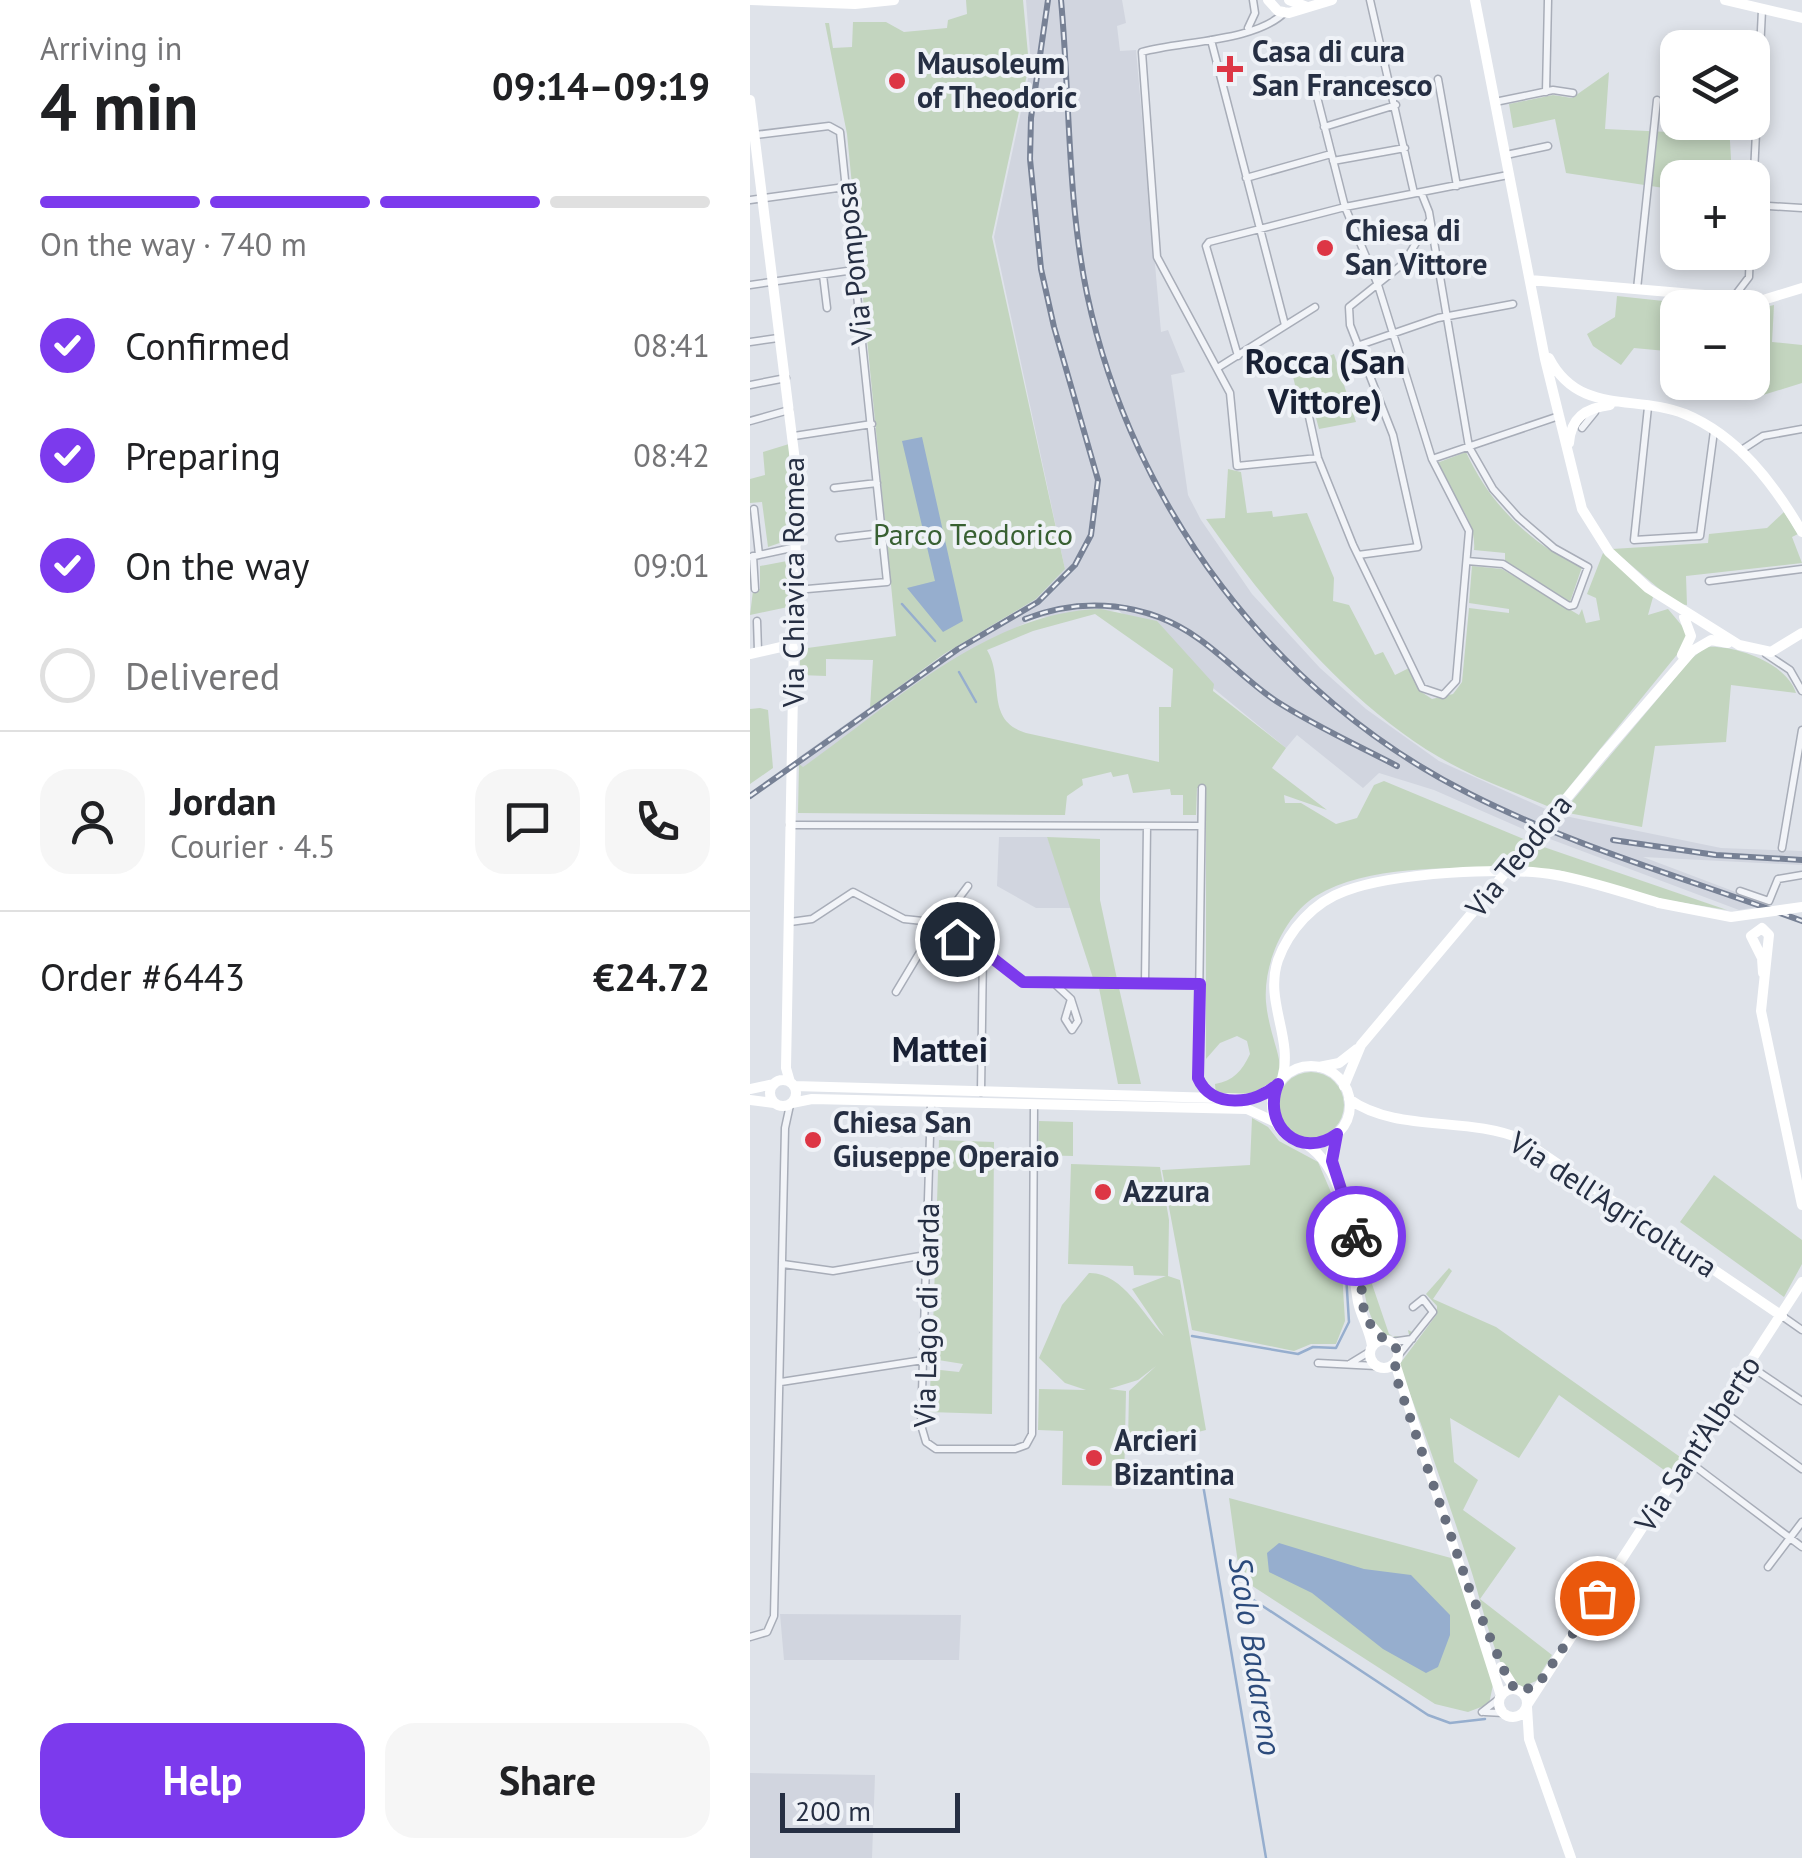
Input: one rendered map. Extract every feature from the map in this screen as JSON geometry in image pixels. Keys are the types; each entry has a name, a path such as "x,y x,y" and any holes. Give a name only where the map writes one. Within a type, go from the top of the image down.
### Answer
{"street":[{"path":"869,0 891,1"},
{"path":"1248,29 1256,0 1284,6 1313,6 1332,0"},
{"path":"1268,0 1284,6"},
{"path":"1370,0 1404,148 1417,193 1429,212"},
{"path":"1476,0 1543,344 1577,495 1590,525 1609,552 1672,606 1739,646 1802,673"},
{"path":"1478,22 1483,0"},
{"path":"1546,92 1548,0"},
{"path":"1725,0 1802,18"},
{"path":"750,3 891,1"},
{"path":"1284,6 1266,24 1212,40 1142,52 1157,257 1220,367 1230,394 1237,466 1318,458"},
{"path":"1755,160 1763,9"},
{"path":"1255,13 1266,24"},
{"path":"1212,40 1285,325"},
{"path":"1438,80 1456,186"},
{"path":"1308,412 1318,458 1358,554 1426,691 1440,696 1452,689 1468,526 1440,482 1378,285 1345,207 1313,81"},
{"path":"1495,102 1546,92 1572,94"},
{"name":"Via Chiavica Romea","path":"750,100 756,200 773,282 794,436 797,547 784,1083"},
{"path":"1637,289 1658,100"},
{"path":"1324,127 1396,105"},
{"name":"Via Pomposa","path":"754,135 834,126 840,133 887,582 796,590"},
{"path":"1504,155 1548,146"},
{"path":"1246,178 1332,158 1404,148"},
{"path":"1238,356 1206,246 1345,207 1508,175"},
{"path":"756,200 845,186"},
{"path":"1435,190 1429,222 1468,446 1493,489 1518,517 1554,548 1588,567 1574,605 1569,606 1504,564 1466,561"},
{"path":"1770,205 1802,208"},
{"path":"1358,554 1418,547 1393,435 1358,346 1349,307 1404,263 1429,222"},
{"path":"750,285 854,270"},
{"path":"1734,290 1749,277 1749,270"},
{"path":"823,274 828,308"},
{"path":"1530,280 1660,291"},
{"path":"1770,298 1802,288"},
{"path":"1358,346 1446,317 1513,304"},
{"path":"1220,367 1315,307"},
{"path":"750,342 781,338"},
{"path":"1543,344 1564,380 1590,398 1689,416 1714,431 1740,451 1779,492 1802,532"},
{"path":"750,385 787,378"},
{"path":"1573,479 1570,430 1582,413 1616,404"},
{"path":"1582,428 1598,407"},
{"path":"1648,407 1634,540 1700,536 1714,431"},
{"path":"750,420 790,410"},
{"path":"1432,459 1560,415"},
{"path":"794,436 872,424"},
{"path":"1740,451 1763,436 1802,429"},
{"path":"834,488 877,484"},
{"path":"754,508 755,589"},
{"path":"838,538 882,533"},
{"path":"754,556 797,547"},
{"path":"1709,581 1802,570"},
{"name":"Via Teodora","path":"1672,606 1692,630 1675,666"},
{"path":"757,621 754,653 794,644"},
{"path":"1760,652 1784,648 1802,633"},
{"name":"Via Teodora","path":"1314,1067 1338,1063 1361,1046 1675,666 1704,642 1739,646"},
{"path":"1790,670 1802,692"},
{"path":"1782,848 1802,730"},
{"path":"1202,788 1198,1078 1204,1091 1214,1098"},
{"path":"790,825 1201,826"},
{"path":"1145,983 1146,826"},
{"path":"1276,1122 1273,1096 1280,1082 1284,1043 1272,992 1277,963 1288,937 1316,906 1344,891 1388,881 1524,872 1582,880 1690,912 1730,916 1802,906"},
{"path":"1740,891 1769,901 1778,879 1802,875"},
{"path":"943,945 954,904 968,886"},
{"path":"788,922 812,919 853,892 904,920 933,922 982,950 1023,982 1200,984"},
{"path":"925,924 921,929 926,942"},
{"path":"926,942 972,946"},
{"path":"896,992 926,942"},
{"path":"978,1092 982,950"},
{"path":"1763,951 1761,1011 1802,1206"},
{"path":"1055,984 1071,999"},
{"path":"1284,1043 1344,1086 1349,1099 1332,1161 1360,1250 1362,1302 1374,1331 1387,1341 1396,1360 1500,1697 1540,1772"},
{"name":"Via Teodora","path":"1344,1086 1361,1046"},
{"path":"750,1088 784,1083 1253,1099 1314,1067"},
{"path":"1178,1098 1191,1091 1198,1078"},
{"path":"783,1104 770,1093 784,1083"},
{"path":"750,1637 767,1632 774,1616 784,1083"},
{"path":"750,1100 783,1104 812,1099 1247,1109 1276,1122 1290,1138 1305,1143 1324,1158 1348,1226 1358,1300 1370,1349 1377,1367 1404,1396"},
{"name":"Via dell'Agricoltura","path":"1349,1099 1374,1112"},
{"name":"Via Lago di Garda","path":"931,1102 922,1424 931,1447 1015,1449 1030,1441 1034,1105"},
{"name":"Via dell'Agricoltura","path":"1346,1121 1358,1113 1374,1112 1489,1128 1521,1139 1782,1316"},
{"path":"1305,1143 1321,1142 1337,1134"},
{"path":"783,1264 834,1271 926,1256"},
{"name":"Via Sant'Alberto","path":"1527,1706 1802,1282"},
{"path":"1318,1363 1377,1367 1396,1360 1417,1336 1432,1309 1420,1298 1413,1307"},
{"path":"1782,1316 1802,1330"},
{"path":"1345,1364 1387,1341 1405,1342 1417,1336"},
{"path":"780,1382 923,1360"},
{"path":"1750,1366 1802,1401"},
{"path":"1721,1410 1802,1469"},
{"path":"1688,1461 1802,1546"},
{"path":"1768,1567 1802,1522"},
{"path":"1470,1591 1504,1676 1527,1706 1527,1730 1571,1858"},
{"path":"1527,1706 1518,1716 1482,1712 1500,1697 1540,1682"}],"shaded area":[{"path":"1026,0 1122,0 1126,23 1117,26 1120,51 1136,50 1161,332 1168,330 1185,372 1171,375 1188,495 1201,520 1252,594 1320,668 1366,709 1439,761 1550,811 1532,833 1434,790 1379,773 1363,788 1297,735 1286,748 1118,610 1036,618 1017,627 946,666 802,768 799,764 799,757 945,654 1036,599 1065,569 994,237 1031,65"},
{"path":"1560,815 1721,848 1802,851 1802,865 1643,857 1770,905 1739,910 1542,836"},
{"path":"999,837 1047,837 1074,908 1036,908 997,886"},
{"path":"780,1614 961,1615 959,1660 784,1660"},
{"path":"750,1773 875,1775 872,1858 750,1858"}],"green space":[{"name":"Parco Teodorico","path":"966,0 1023,0 1029,65 992,237 1065,569 1036,599 944,654 870,708 873,660 826,659 826,676 800,675 800,649 896,636 847,134 825,23 829,23 833,48 852,47 853,22 886,22 904,32 947,28 948,20 967,14"},
{"path":"1609,72 1605,129 1660,132 1660,140 1730,140 1731,160 1660,160 1660,187 1566,173 1555,119 1513,128 1509,104 1553,95 1572,98"},
{"path":"1617,296 1660,301 1660,350 1634,348 1621,365 1593,346 1587,334 1615,317"},
{"path":"1774,305 1772,342 1802,345 1802,383 1770,393 1770,306"},
{"path":"1334,354 1356,422 1319,429 1310,396 1298,398 1292,372"},
{"path":"789,444 791,539 768,547 762,502 750,503 750,479 765,475 763,452"},
{"path":"1466,452 1499,505 1514,520 1546,547 1582,567 1570,602 1505,561 1505,553 1474,550 1467,517 1437,463"},
{"path":"1228,469 1241,472 1247,513 1272,511 1273,517 1307,513 1334,578 1333,601 1349,605 1375,655 1383,652 1395,675 1409,668 1420,691 1432,699 1453,694 1462,682 1469,608 1509,613 1509,609 1469,603 1472,566 1502,569 1579,615 1582,609 1586,623 1600,620 1596,598 1587,594 1603,553 1653,597 1648,615 1668,609 1688,633 1684,646 1552,808 1472,774 1423,747 1352,692 1319,659 1259,590 1206,519 1225,518"},
{"path":"1784,512 1798,534 1792,537 1802,563 1686,576 1687,605 1677,604 1612,549 1708,543 1709,534 1767,528"},
{"path":"787,561 788,607 750,615 753,591 760,589 760,566"},
{"path":"1101,609 1157,621 1214,684 1213,691 1286,748 1272,768 1327,810 1284,795 1285,803 1301,803 1336,824 1357,818 1374,785 1384,781 1526,840 1504,866 1359,878 1316,896 1305,905 1285,928 1268,972 1266,1002 1280,1070 1277,1081 1266,1089 1216,1095 1215,1084 1236,1074 1250,1054 1247,1041 1237,1036 1220,1043 1206,1059 1206,788 1197,788 1196,815 1183,815 1183,795 1171,795 1170,789 1133,793 1128,774 1113,777 1111,772 1082,779 1083,785 1067,796 1065,815 798,813 799,764 803,767 906,691 980,644 1019,626 1060,614","holes":["1095,614 1173,669 1171,707 1159,707 1159,762 1013,727 1000,709 987,650 1033,631"]},
{"path":"1706,647 1731,649 1759,658 1782,673 1796,693 1731,685 1726,742 1655,746 1642,827 1563,812 1691,659"},
{"path":"750,709 768,710 773,768 750,784"},
{"path":"1047,837 1100,839 1100,900 1117,979 1093,978"},
{"path":"1535,844 1727,910 1660,899 1558,870 1517,867"},
{"path":"1099,988 1119,988 1141,1084 1118,1084"},
{"path":"1311,1072 1335,1081 1344,1105 1335,1129 1311,1138 1287,1129 1278,1105 1287,1081"},
{"path":"1252,1118 1268,1127 1279,1141 1318,1162 1339,1211 1347,1247 1341,1256 1345,1321 1336,1344 1311,1344 1294,1351 1192,1330 1162,1170 1250,1165"},
{"path":"1039,1121 1073,1122 1073,1156 1038,1155"},
{"path":"939,1140 994,1142 992,1414 929,1412 931,1369 959,1372 963,1364 932,1359"},
{"path":"1071,1164 1160,1167 1169,1220 1168,1276 1180,1280 1206,1430 1146,1445 1128,1443 1129,1391 1156,1366 1138,1380 1109,1389 1126,1391 1124,1486 1062,1485 1063,1431 1038,1430 1039,1389 1086,1390 1065,1383 1039,1358 1062,1305 1089,1273 1122,1287 1164,1336 1132,1289 1166,1276 1134,1275 1133,1266 1068,1264"},
{"path":"1714,1175 1802,1240 1802,1264 1784,1297 1680,1222"},
{"path":"1371,1221 1366,1232 1380,1274 1372,1284 1393,1336 1381,1334 1365,1295 1366,1223"},
{"path":"1449,1268 1452,1271 1433,1299 1496,1327 1683,1459 1671,1475 1559,1395 1519,1458 1450,1418 1454,1462 1478,1480 1463,1510 1516,1548 1480,1599 1552,1655 1536,1681 1522,1687 1514,1685 1497,1654 1399,1365 1437,1314 1437,1306 1426,1294"},
{"path":"1229,1498 1451,1558 1494,1680 1489,1704 1468,1712 1435,1704 1240,1578"}],"water":[{"path":"922,437 963,621 943,632 907,588 935,581 902,441"},
{"path":"1279,1543 1364,1569 1411,1575 1450,1615 1450,1635 1438,1667 1426,1673 1383,1649 1312,1593 1269,1572 1267,1553"}],"waterway":[{"name":"Scolo Badareno","path":"902,604 935,641"},
{"name":"Scolo Badareno","path":"959,672 976,702"},
{"path":"1192,1336 1298,1354 1313,1347 1336,1348 1349,1322 1345,1259"},
{"name":"Scolo Badareno","path":"1199,1461 1266,1858"},
{"path":"1249,1597 1428,1715 1450,1723 1485,1719"}],"railway":[{"path":"750,796 958,649 1038,602 1075,565 1091,535 1098,480 1041,269 1030,159 1031,118 1048,0"},
{"path":"1061,0 1076,221 1087,294 1108,373 1138,448 1177,520 1222,587 1275,649 1334,704 1399,753 1470,794 1592,847 1802,921"},
{"path":"1025,619 1092,605 1115,606 1158,617 1199,639 1276,701 1397,766"},
{"path":"1613,840 1716,855 1802,860"}],"way so far":[{"path":"1356,1236 1362,1258 1364,1312 1374,1331 1396,1348 1395,1374 1412,1412 1470,1591 1504,1676 1515,1689 1522,1692 1540,1682 1597,1598"}],"place":[{"name":"Casa di cura San Francesco","path":"1230,69"},
{"name":"Mausoleum of Theodoric","path":"897,81"},
{"name":"Chiesa di San Vittore","path":"1325,248"},
{"name":"Chiesa San Giuseppe Operaio","path":"813,1140"},
{"name":"Azzura","path":"1103,1192"},
{"name":"Arcieri Bizantina","path":"1094,1458"}],"district":[{"name":"Rocca (San Vittore)","path":"1325,382"},
{"name":"Mattei","path":"940,1050"}],"route":[{"path":"957,939 990,955 1023,982 1200,984 1198,1078 1204,1091 1214,1098 1253,1099 1264,1097 1278,1084 1272,1109 1276,1122 1290,1138 1312,1144 1337,1134 1332,1161 1356,1236"}]}
